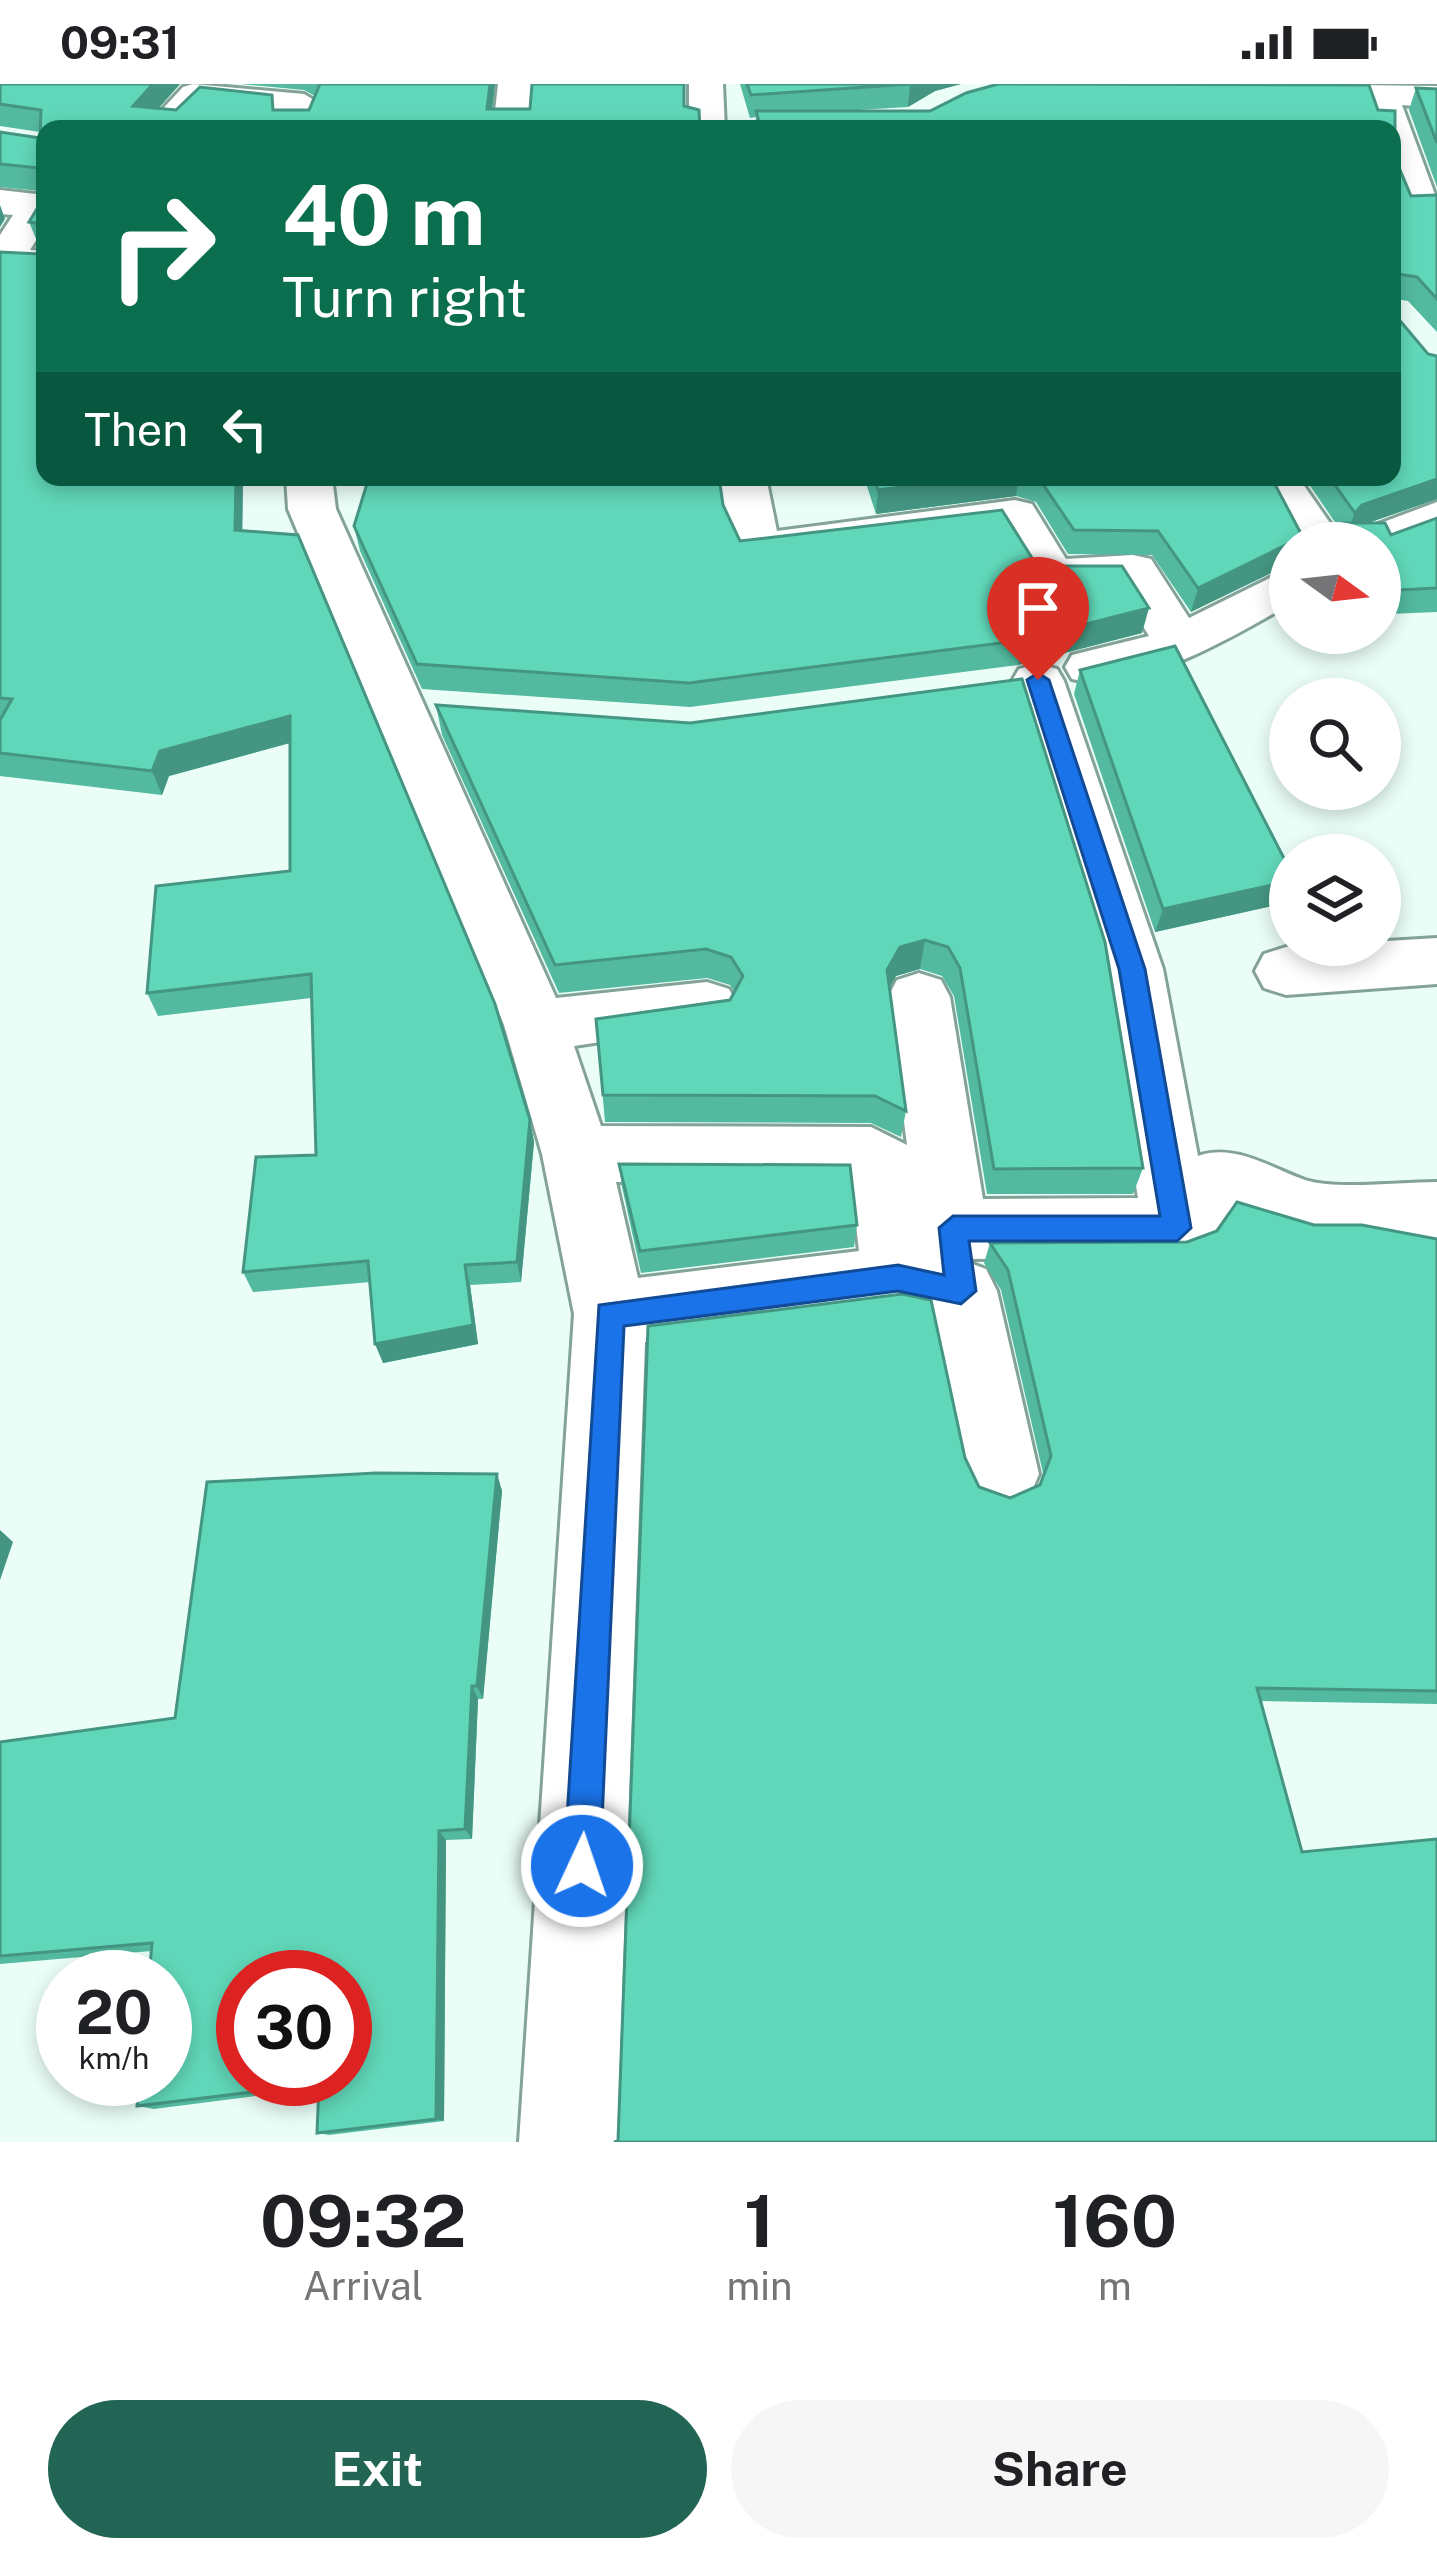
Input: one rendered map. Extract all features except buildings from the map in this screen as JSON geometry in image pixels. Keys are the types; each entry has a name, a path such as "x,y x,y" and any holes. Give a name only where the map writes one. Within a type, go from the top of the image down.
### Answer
{"street":[{"path":"513,120 515,84"},
{"path":"706,84 707,120"},
{"path":"170,120 195,94 304,105 299,120"},
{"path":"1380,94 1388,120"},
{"path":"1257,95 1437,98"},
{"path":"1401,160 1417,210"},
{"path":"0,202 36,206"},
{"path":"36,211 3,261 36,263"},
{"path":"310,486 312,509 422,711 536,1025 576,1154 610,1314 568,2142"},
{"path":"745,486 755,542 761,548 1006,496 1051,575 1133,570 1180,645"},
{"path":"1281,486 1306,522"},
{"path":"1401,531 1437,516"},
{"path":"1177,1228 1132,969 1017,685 1180,645 1269,595"},
{"path":"1286,971 1437,961"},
{"path":"919,997 938,1266"},
{"path":"536,1025 706,1006"},
{"path":"576,1154 871,1155 883,1165 938,1266 1001,1474"},
{"path":"610,1314 1177,1228 1213,1179 1256,1188 1301,1211 1437,1212"}],"route":[{"path":"582,1866 610,1314 898,1278 961,1291 953,1228 1177,1228 1132,969 1038,680"}]}
